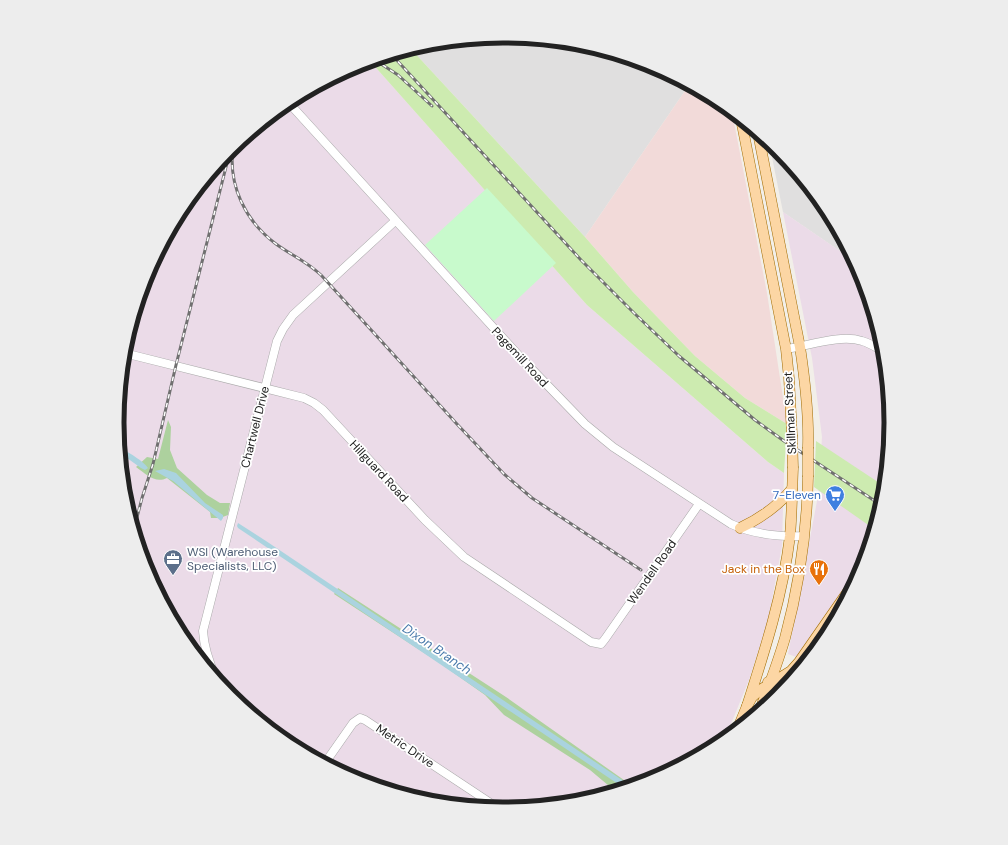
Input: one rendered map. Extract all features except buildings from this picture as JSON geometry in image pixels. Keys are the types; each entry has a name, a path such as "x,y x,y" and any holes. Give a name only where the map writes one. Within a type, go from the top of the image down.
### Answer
{"main road":[{"name":"Skillman Street","path":"743,127 786,349 792,414 793,468 790,537 775,610 761,664 747,706"},
{"name":"Skillman Street","path":"760,142 800,347 808,414 808,477 804,536 796,585 780,652 764,699"},
{"path":"759,209 773,206"},
{"path":"792,414 808,414"},
{"path":"740,528 749,524 781,501 792,489"},
{"path":"780,652 788,662 798,662"},
{"path":"761,664 764,676 769,684 777,686"},
{"path":"742,718 752,697 760,690 790,671"}],"street":[{"name":"Pagemill Road","path":"293,107 517,355 585,424 613,446 730,524 760,533 790,537 804,536"},
{"name":"Chartwell Drive","path":"208,660 204,644 203,631 277,340 293,315 395,221"},
{"path":"786,349 834,340 848,339 862,340 876,346"},
{"name":"Hillguard Road","path":"131,355 304,398 314,403 323,410 425,520 464,557 591,642 601,644 605,640"},
{"name":"Wendell Road","path":"605,640 699,504"},
{"name":"Metric Drive","path":"328,759 353,723 360,718 488,801"}],"shaded area":[{"path":"504,43 554,46 578,50 626,63 672,82 686,90 585,237 415,54 454,46 479,44"},
{"path":"374,66 587,305 768,462 784,473 782,546 768,621 749,680 729,728 694,751 672,763 626,782 602,789 554,799 529,801 504,802 454,799 430,795 382,782 336,763 314,751 273,724 254,708 219,673 203,654 175,612 153,568 137,521 125,447 124,422 128,373 137,324 153,277 175,233 203,191 219,172 254,137 273,121 314,94 336,82"},
{"path":"686,90 734,120 767,293 787,424 745,398 695,356 633,292 585,237"},
{"path":"771,153 805,191 833,233 843,253 783,212"},
{"path":"783,212 843,253 855,277 871,324 876,348 883,398 884,422 883,447 876,497 871,521 855,568 842,595 799,658 788,654 818,496 822,437 812,358"}],"green space":[{"path":"415,54 585,237 633,292 695,356 745,398 787,424 784,473 768,462 587,305 374,66"},
{"path":"487,188 556,263 494,321 425,245"},
{"path":"168,420 171,427 170,450 177,468 207,495 220,503 230,503 228,515 220,518 211,518 210,512 167,478 163,480 155,479 136,467 147,457 158,459"},
{"path":"816,441 878,482 869,526 814,487"},
{"path":"338,588 506,697 626,782 610,787 590,770 504,715 485,695 441,664 334,594"}],"water":[{"path":"125,451 148,468 145,470 126,457"},
{"path":"164,469 176,473 205,503 223,515 221,521 173,481 155,471"},
{"path":"238,523 266,541 625,782 618,784 237,526"}],"railway":[{"path":"396,59 581,260 679,356 755,420 875,501"},
{"path":"380,64 398,75 432,106"},
{"path":"232,158 233,175 241,201 247,213 265,235 321,275 504,474 532,498 641,570"},
{"path":"137,519 153,464 176,365 227,164"}],"place":[{"name":"7-Eleven","path":"835,512"},
{"name":"WSI (Warehouse Specialists, LLC)","path":"173,576"},
{"name":"Jack in the Box","path":"819,586"}],"water label":[{"name":"Dixon Branch","path":"437,649"}]}
